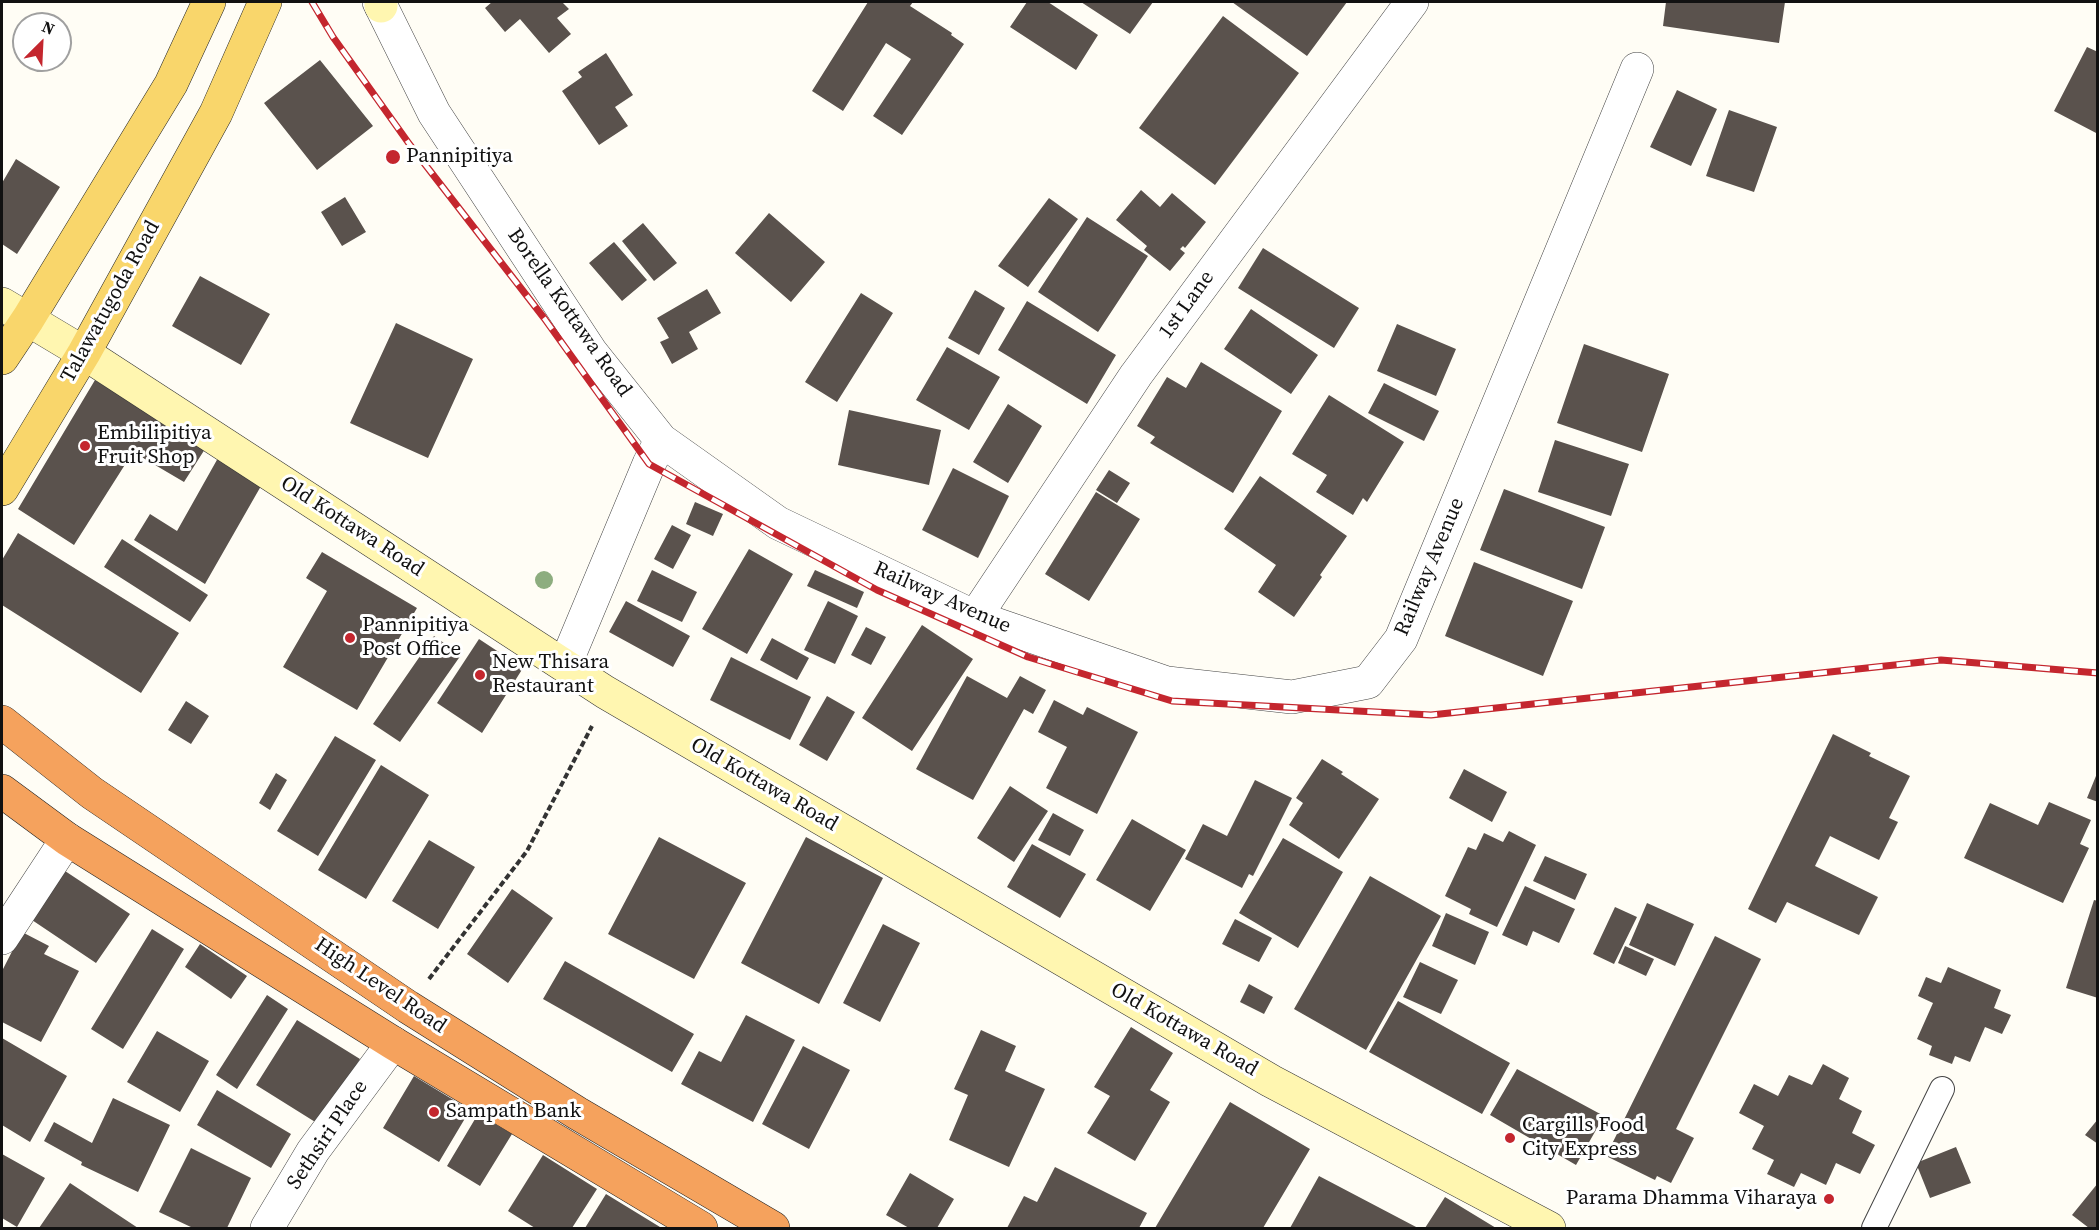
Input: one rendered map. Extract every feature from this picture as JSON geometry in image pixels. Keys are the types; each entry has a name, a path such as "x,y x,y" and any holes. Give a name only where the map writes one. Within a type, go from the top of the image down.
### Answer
{"highway":[{"name":"High Level Road","path":"2,722 92,793 408,1007 577,1113 772,1228"},
{"name":"High Level Road","path":"2,791 67,839 393,1043 701,1228"}],"main road":[{"path":"2,358 15,312 171,84 209,2"},
{"name":"Talawatugoda Road","path":"2,489 84,353 216,113 265,2"}],"street":[{"name":"1st Lane","path":"975,617 1136,375 1412,2"},
{"name":"Borella Kottawa Road","path":"380,3 434,113 591,352 661,440"},
{"name":"Railway Avenue","path":"661,440 778,523 975,617 1167,683 1292,697 1368,682 1401,639 1637,69"},
{"name":"Old Kottawa Road","path":"15,312 84,353 604,692 1271,1081 1550,1228"},
{"path":"565,665 661,440"},
{"path":"2,938 67,839"},
{"name":"Sethsiri Place","path":"267,1228 313,1151 393,1043"}],"lane":[{"path":"1874,1228 1942,1089"}],"path":[{"path":"408,1007 527,851 597,716 604,692"}],"building":[{"path":"492,2 562,2 569,9 557,18 571,34 549,53 520,19 505,32 485,8"},
{"path":"868,2 913,2 910,6 952,33 951,35 964,44 902,135 873,116 911,59 886,43 843,111 812,91"},
{"path":"1027,2 1048,2 1098,35 1076,70 1010,27"},
{"path":"1081,2 1153,2 1130,34"},
{"path":"1232,2 1347,2 1307,56"},
{"path":"1666,2 1785,2 1779,43 1663,26"},
{"path":"1223,16 1299,73 1215,185 1139,128"},
{"path":"2087,47 2098,52 2098,134 2054,111"},
{"path":"606,53 633,95 615,107 628,126 599,145 562,91 582,77 578,72"},
{"path":"320,60 373,126 317,170 264,103"},
{"path":"1677,90 1717,109 1691,166 1650,147"},
{"path":"1729,110 1777,127 1754,192 1706,176"},
{"path":"16,159 60,187 17,254 2,244 2,183"},
{"path":"1141,190 1160,207 1172,193 1206,222 1185,248 1183,246 1180,249 1185,253 1170,271 1144,250 1147,246 1116,220"},
{"path":"345,197 366,232 342,246 321,212"},
{"path":"1049,198 1078,219 1028,287 998,266"},
{"path":"769,213 825,262 791,302 735,253"},
{"path":"1087,217 1148,256 1098,332 1038,292"},
{"path":"643,223 677,263 654,281 622,241"},
{"path":"614,242 647,280 622,301 589,263"},
{"path":"1263,248 1359,308 1334,348 1238,288"},
{"path":"200,276 270,314 241,365 172,326"},
{"path":"707,289 721,313 689,332 698,349 672,364 660,342 669,338 657,318"},
{"path":"975,290 1005,308 979,355 948,338"},
{"path":"861,293 893,313 837,402 805,382"},
{"path":"1027,301 1116,355 1087,404 998,350"},
{"path":"1251,309 1318,355 1291,394 1224,349"},
{"path":"396,323 473,359 428,458 350,423"},
{"path":"1397,324 1456,349 1436,396 1377,371"},
{"path":"1584,344 1669,374 1642,452 1557,423"},
{"path":"947,347 1000,377 969,430 916,400"},
{"path":"1201,362 1282,411 1233,493 1150,443 1155,437 1137,426 1167,377 1186,388"},
{"path":"95,380 205,449 184,482 133,452 74,545 18,509"},
{"path":"1384,383 1439,411 1424,441 1368,413"},
{"path":"1329,395 1404,442 1367,502 1363,498 1353,515 1316,492 1327,475 1292,454"},
{"path":"1008,404 1042,426 1008,483 973,462"},
{"path":"849,410 941,430 929,485 838,465"},
{"path":"1555,440 1629,464 1611,516 1538,492"},
{"path":"218,458 261,486 205,584 134,540 150,514 177,531"},
{"path":"953,468 1009,496 978,558 922,530"},
{"path":"1109,470 1130,483 1117,503 1096,490"},
{"path":"1260,476 1347,536 1294,617 1258,592 1276,565 1224,529"},
{"path":"1504,489 1605,527 1582,589 1480,550"},
{"path":"1096,492 1140,519 1089,601 1045,574"},
{"path":"695,502 723,514 713,536 686,524"},
{"path":"672,525 691,535 673,569 654,559"},
{"path":"18,533 179,633 141,693 2,605 2,560"},
{"path":"122,539 208,595 190,622 104,567"},
{"path":"749,549 793,574 747,654 702,629"},
{"name":"Pannipitiya Post Office","path":"322,552 417,608 357,710 283,667 327,591 306,578"},
{"path":"1474,562 1573,601 1543,676 1445,636"},
{"path":"652,570 697,592 682,622 637,601"},
{"path":"815,570 864,592 857,608 807,586"},
{"path":"626,601 690,636 673,667 609,632"},
{"path":"828,601 858,616 835,664 804,650"},
{"path":"922,625 973,659 912,751 862,718"},
{"path":"866,627 886,637 871,665 851,655"},
{"path":"434,636 461,655 400,742 373,724"},
{"path":"772,638 809,658 797,680 760,660"},
{"path":"479,639 523,668 482,733 437,703"},
{"path":"731,657 811,697 790,740 710,700"},
{"path":"967,676 1007,698 1020,676 1046,690 1033,714 1024,709 973,800 916,769"},
{"path":"827,696 855,712 827,761 799,745"},
{"path":"1054,700 1083,715 1087,707 1138,732 1097,814 1046,788 1067,747 1038,732"},
{"path":"186,701 209,716 191,744 168,730"},
{"path":"1833,734 1871,753 1869,756 1910,776 1889,818 1898,822 1879,860 1830,836 1815,866 1878,897 1859,935 1787,902 1776,923 1748,909"},
{"path":"335,736 376,760 318,856 277,831"},
{"path":"1322,759 1379,799 1339,859 1289,825 1303,803 1296,798"},
{"path":"381,765 429,795 366,899 318,870"},
{"path":"1464,769 1507,792 1492,822 1449,798"},
{"path":"2098,771 2098,802 2087,798"},
{"path":"276,773 287,780 270,810 259,803"},
{"path":"1255,780 1292,798 1253,876 1249,874 1242,888 1185,859 1203,824 1227,836"},
{"path":"1010,786 1048,811 1014,862 977,838"},
{"path":"2049,802 2091,820 2080,844 2089,848 2063,903 1964,858 1990,803 2038,825"},
{"path":"1053,813 1084,830 1070,856 1038,840"},
{"path":"1132,819 1186,850 1150,911 1096,880"},
{"path":"1509,831 1536,845 1497,927 1469,914 1471,909 1445,896 1468,847 1476,850 1484,833 1503,842"},
{"path":"659,837 746,883 694,979 608,934"},
{"path":"806,837 883,878 819,1004 741,963"},
{"path":"1283,838 1343,872 1298,948 1239,913"},
{"path":"429,840 475,867 438,929 392,901"},
{"path":"1032,844 1086,874 1060,918 1007,887"},
{"path":"1545,856 1587,874 1575,900 1533,881"},
{"path":"62,869 130,914 96,963 29,918"},
{"path":"1370,876 1441,916 1366,1050 1294,1009"},
{"path":"1525,886 1575,909 1559,943 1533,931 1527,946 1502,935"},
{"path":"512,889 553,918 508,983 467,954"},
{"path":"2094,900 2098,901 2098,998 2066,988"},
{"path":"1647,903 1694,924 1675,966 1629,945"},
{"path":"1615,907 1637,917 1614,964 1593,954"},
{"path":"1446,913 1489,932 1475,965 1432,946"},
{"path":"1235,919 1272,938 1259,962 1222,944"},
{"path":"883,924 920,943 880,1022 843,1003"},
{"path":"152,929 184,949 123,1049 91,1029"},
{"path":"22,932 49,946 44,954 79,971 41,1042 2,1022 2,971"},
{"path":"1715,936 1761,959 1676,1129 1694,1138 1671,1183 1657,1176 1655,1180 1606,1156"},
{"path":"200,944 247,976 231,999 185,967"},
{"path":"1625,946 1654,959 1646,976 1618,963"},
{"path":"565,961 694,1034 672,1072 543,999"},
{"path":"1420,962 1458,980 1441,1014 1403,997"},
{"path":"1948,967 2001,990 1994,1008 2011,1015 2002,1034 1985,1027 1970,1062 1955,1056 1952,1064 1929,1055 1932,1046 1917,1039 1933,1003 1918,996 1926,977 1941,983"},
{"path":"1249,984 1273,997 1264,1014 1240,1002"},
{"path":"267,995 288,1009 237,1089 216,1075"},
{"path":"1398,1001 1510,1063 1482,1114 1369,1052"},
{"path":"746,1015 795,1040 753,1122 681,1084 699,1051 721,1062"},
{"path":"297,1020 360,1059 320,1125 256,1085"},
{"path":"1131,1027 1173,1053 1150,1090 1170,1102 1135,1161 1087,1133 1110,1096 1094,1087"},
{"path":"981,1030 1016,1046 1005,1071 1045,1089 1009,1167 949,1140 968,1095 954,1089"},
{"path":"157,1031 209,1061 180,1112 127,1082"},
{"path":"2,1038 67,1076 30,1142 2,1125"},
{"path":"803,1046 850,1070 809,1149 762,1124"},
{"path":"1823,1064 1849,1078 1839,1099 1862,1111 1852,1133 1875,1145 1860,1174 1836,1163 1826,1185 1801,1173 1794,1187 1767,1174 1774,1160 1752,1149 1764,1126 1739,1113 1754,1084 1778,1096 1789,1075 1812,1085"},
{"path":"1517,1069 1604,1116 1576,1165 1490,1115"},
{"path":"414,1076 470,1110 439,1162 383,1128"},
{"path":"217,1090 291,1134 271,1168 197,1125"},
{"path":"113,1098 170,1125 138,1192 81,1165 82,1162 44,1141 54,1122 92,1143"},
{"path":"1230,1102 1310,1149 1263,1228 1155,1228"},
{"path":"478,1114 512,1134 480,1186 447,1166"},
{"path":"2098,1119 2098,1144 2085,1135"},
{"path":"1956,1147 1971,1183 1930,1198 1916,1163"},
{"path":"191,1148 251,1178 227,1228 193,1228 159,1212"},
{"path":"2,1154 45,1178 17,1227 2,1218"},
{"path":"543,1155 597,1189 572,1228 535,1228 508,1211"},
{"path":"1055,1167 1147,1213 1139,1228 1007,1228 1024,1196 1037,1202"},
{"path":"910,1173 954,1199 937,1228 909,1228 886,1215"},
{"path":"1319,1176 1418,1228 1290,1228"},
{"path":"70,1183 138,1228 39,1228"},
{"path":"2098,1183 2098,1228 2089,1228 2072,1215"},
{"path":"606,1194 660,1227 585,1228"},
{"path":"1445,1197 1496,1228 1425,1228"}],"railway":[{"path":"312,2 333,37 410,145 544,318 649,464 877,590 1028,657 1172,701 1431,715 1941,660 2098,673"}],"place":[{"name":"Pannipitiya","path":"393,157"},
{"name":"Embilipitiya Fruit Shop","path":"85,446"},
{"name":"Pannipitiya Post Office","path":"350,638"},
{"name":"New Thisara Restaurant","path":"480,675"},
{"name":"Sampath Bank","path":"434,1112"},
{"name":"Cargills Food City Express","path":"1510,1138"},
{"name":"Parama Dhamma Viharaya","path":"1829,1199"}]}
